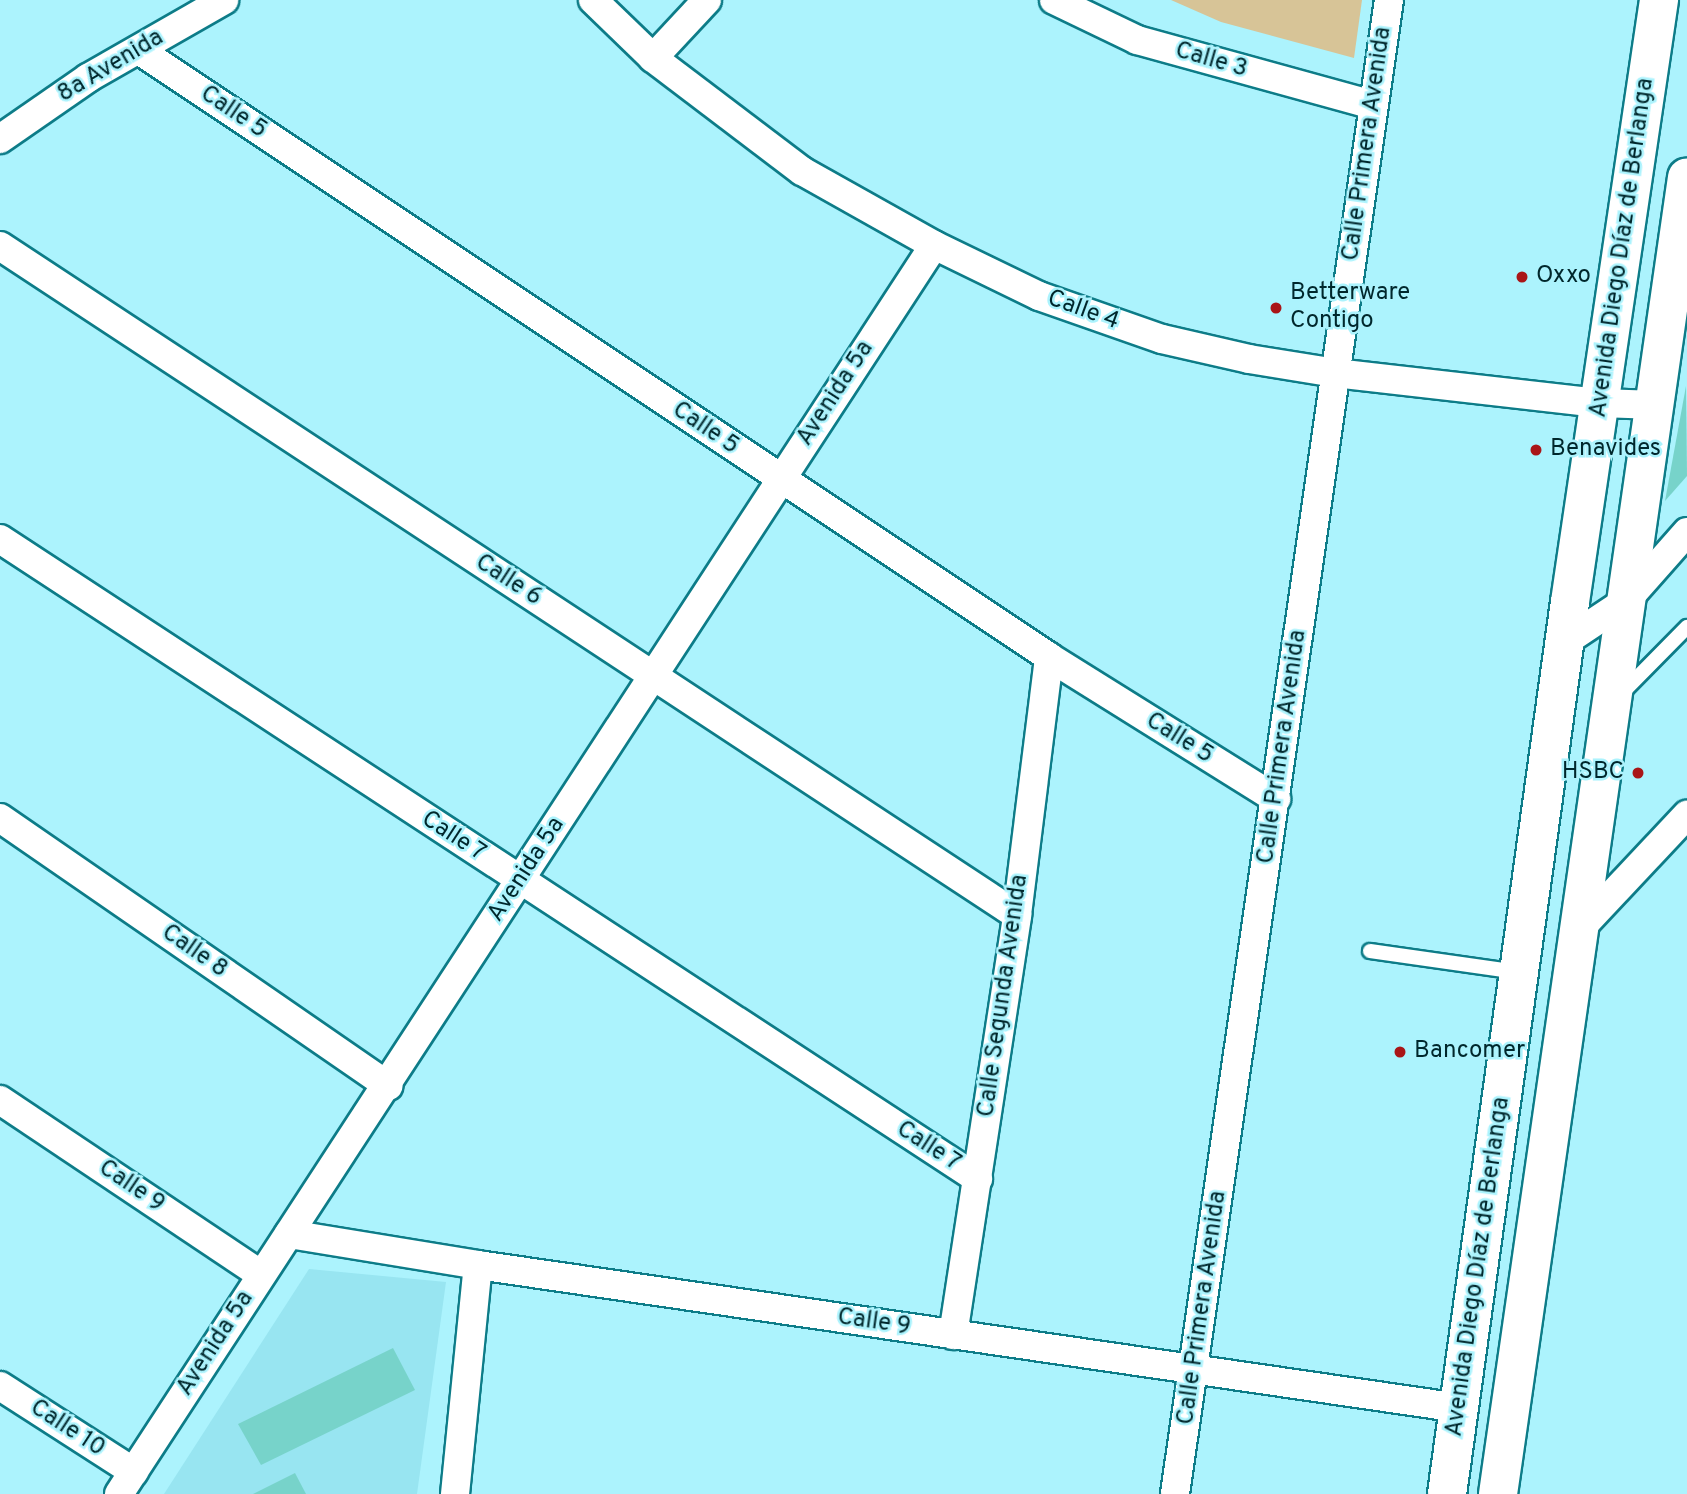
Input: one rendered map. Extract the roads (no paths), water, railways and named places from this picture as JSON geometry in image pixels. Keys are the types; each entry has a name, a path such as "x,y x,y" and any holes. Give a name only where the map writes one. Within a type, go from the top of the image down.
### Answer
{"main road":[{"name":"Avenida Diego Díaz de Berlanga","path":"1447,1494 1659,0"},
{"name":"Avenida Diego Díaz de Berlanga","path":"1498,1494 1577,932 1657,405 1687,177"}],"street":[{"name":"8a Avenida","path":"0,139 139,50 224,0"},
{"name":"Calle 4","path":"593,0 653,58 802,171 934,245 1039,296 1162,339 1335,373 1600,403 1657,405"},
{"path":"653,58 707,0"},
{"name":"Calle 3","path":"1054,0 1137,40 1373,106"},
{"name":"Calle Primera Avenida","path":"1175,1494 1389,0"},
{"name":"Calle 5","path":"139,50 1049,657 1276,799"},
{"name":"Avenida 5a","path":"126,1483 388,1086 519,880 655,678 780,479 934,245"},
{"name":"Calle 6","path":"0,246 1017,915"},
{"path":"1566,641 1626,601 1687,533"},
{"name":"Calle 7","path":"0,539 978,1179"},
{"name":"Calle Segunda Avenida","path":"953,1335 1017,915 1049,657"},
{"path":"1577,932 1687,815"},
{"name":"Calle 8","path":"0,818 388,1086"},
{"name":"Calle 9","path":"0,1100 261,1275"},
{"name":"Calle 9","path":"289,1234 478,1265 1459,1408"},
{"path":"454,1494 478,1265"},
{"name":"Calle 10","path":"0,1386 126,1483"}],"lane":[{"path":"1611,704 1687,627"},
{"path":"1370,951 1520,973"}],"place":[{"name":"Oxxo","path":"1522,277"},
{"name":"Betterware Contigo","path":"1276,308"},
{"name":"Benavides","path":"1536,450"},
{"name":"HSBC","path":"1638,773"},
{"name":"Bancomer","path":"1400,1052"}]}
